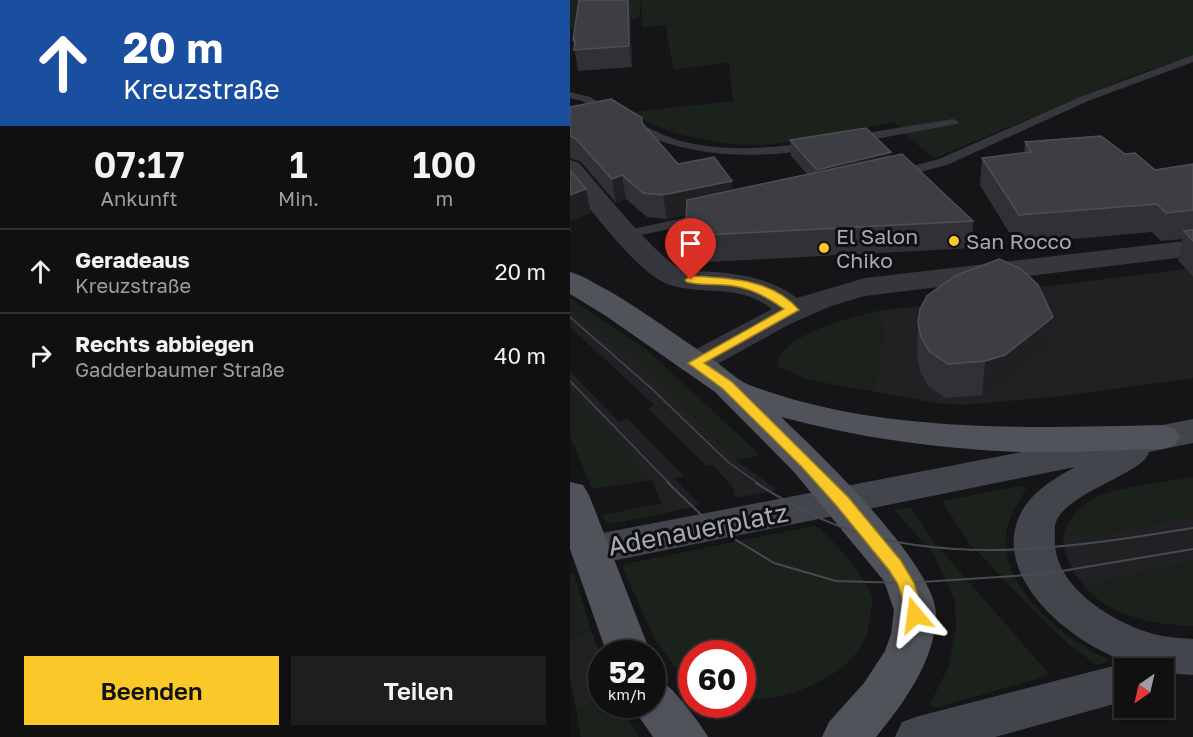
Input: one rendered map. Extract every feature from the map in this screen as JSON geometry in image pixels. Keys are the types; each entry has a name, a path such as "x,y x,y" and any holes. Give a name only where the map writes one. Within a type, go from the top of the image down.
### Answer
{"main road":[{"path":"570,281 616,309 727,385 743,394 778,406 826,418 905,432 1021,440 1178,434"},
{"path":"727,385 807,463 842,501 895,565 906,583 915,615 908,651 872,709 846,737"},
{"path":"1178,434 1075,483 1054,498 1036,521 1034,549 1039,566 1059,597 1091,625 1120,641 1147,652 1179,659 1193,657"},
{"name":"Adenauerplatz","path":"622,640 581,552 1178,434"},
{"path":"570,495 581,552"},
{"path":"1174,668 1193,663"},
{"path":"919,737 1114,685"},
{"path":"666,718 684,737"}],"street":[{"path":"570,168 663,272 679,278 734,282 756,287 776,297 793,310"},
{"path":"695,363 793,310 832,294 866,287 1193,248"}],"lane":[{"path":"887,177 942,162 1084,99 1193,58"},
{"path":"570,95 605,107 624,121 659,140 707,150 776,152 823,144"},
{"path":"847,140 953,122"},
{"path":"627,234 718,215"}],"shaded area":[{"path":"570,0 641,0 639,18 570,29"},
{"path":"641,0 1193,0 1193,55 1124,79 935,158 905,135 894,122 775,144 741,145 681,134 646,121 633,112 733,101 729,62 674,70 665,25 642,27"},
{"path":"1193,268 1193,378 1063,396 963,405 936,403 871,391 880,369 878,352 885,332 878,311 929,305 927,301"},
{"path":"570,298 647,350 759,454 758,456 736,460 634,358 570,308"},
{"path":"570,308 634,358 736,460 777,490 735,498 733,488 713,465 707,466 648,409 654,405 570,327"},
{"path":"878,311 885,332 878,352 880,369 871,391 808,380 777,366 781,355 804,336 836,323"},
{"path":"570,371 619,422 627,418 684,476 674,478 700,505 665,513 652,480 570,389"},
{"path":"570,389 652,480 592,489 570,435"},
{"path":"1193,477 1193,517 1108,533 1063,536 1075,514 1096,497 1130,488"},
{"path":"1021,486 1026,489 1011,517 1006,536 1007,556 1013,574 1024,592 1054,624 1108,662 1097,665 1072,647 1044,621 969,543 942,501"},
{"path":"663,503 665,513 609,524 605,522 602,515"},
{"path":"911,507 933,541 1050,675 935,708 930,704 948,668 956,629 955,601 933,553 895,511"},
{"path":"1193,517 1193,561 1085,587 1073,571 1065,553 1063,536 1108,533"},
{"path":"814,526 820,528 842,551 865,581 872,598 867,634 856,653 829,676 794,692 756,699 756,640 678,640 678,670 666,655 666,640 655,640 623,568 625,564"},
{"path":"1193,561 1193,626 1164,624 1121,612 1108,606 1085,587"},
{"path":"574,574 591,630 570,640 570,575"},
{"path":"591,630 595,640 588,640 588,706 576,709 570,677 570,640"},
{"path":"588,706 588,718 628,718 639,737 581,737 576,709"}],"building":[{"path":"579,0 628,0 629,46 574,50 575,40 573,40"},
{"path":"611,99 642,118 642,123 678,164 714,157 732,181 663,195 643,193 622,175 612,179 576,139 570,136 570,107"},
{"path":"866,128 891,152 817,170 790,140"},
{"path":"1101,136 1125,154 1135,153 1155,170 1193,164 1193,210 1166,213 1157,204 1019,215 982,158 1031,152 1025,142"},
{"path":"902,154 973,221 685,236 687,200"},
{"path":"570,170 586,189 570,195"},
{"path":"1193,230 1193,241 1184,231"},
{"path":"999,259 1021,269 1038,285 1053,317 1005,355 985,361 948,364 929,351 921,337 918,323 920,309 927,296 955,276"}],"tram line":[{"path":"570,317 652,389 728,462 759,484"},
{"path":"570,381 670,484"},
{"path":"668,483 713,526 774,563 836,581 906,583 1044,574 1193,549"},
{"path":"756,483 802,510 837,526 892,541 934,547 977,550 1064,546 1193,528"}],"place":[{"name":"San Rocco","path":"954,241"},
{"name":"El Salon Chiko","path":"824,248"}],"route":[{"path":"691,280 734,282 756,287 776,297 793,310 695,363 727,385 807,463 872,535 906,583 915,615"}]}
